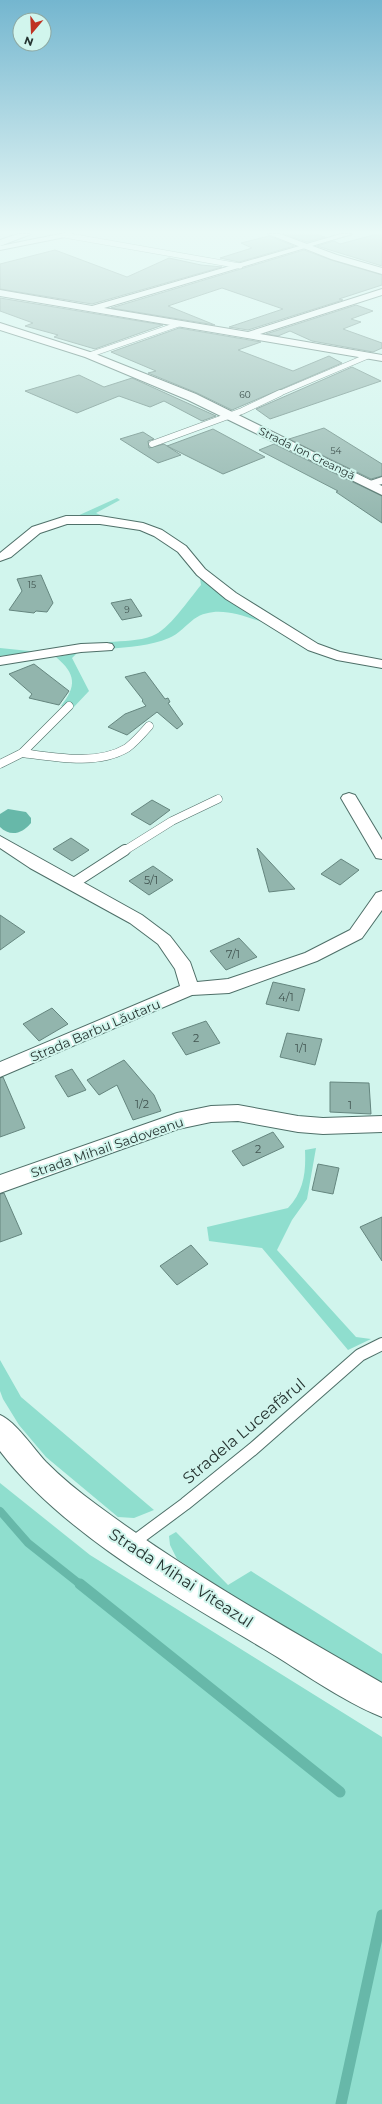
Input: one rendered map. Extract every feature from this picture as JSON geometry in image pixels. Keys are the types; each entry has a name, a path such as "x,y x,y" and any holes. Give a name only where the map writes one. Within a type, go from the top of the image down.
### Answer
{"street":[{"name":"Strada Ion Creangă","path":"19,332 89,355 148,378 376,482 382,491"},
{"path":"231,332 382,358"},
{"path":"249,335 258,332"},
{"path":"0,557 7,554 36,530 66,520 100,520 143,527 158,533 182,549 201,572 231,596 314,647 337,656 382,664"},
{"path":"0,661 81,648 107,647"},
{"path":"349,798 382,854"},
{"path":"0,841 36,864 74,883 136,919 164,940 184,967 190,989"},
{"name":"Strada Barbu Lăutaru","path":"0,1070 190,989 229,986 274,971 340,943 356,934 382,898"},
{"name":"Strada Mihail Sadoveanu","path":"0,1184 177,1121 211,1114 238,1113 298,1124 323,1126 382,1124"},
{"name":"Strada Mihai Viteazul","path":"0,1429 15,1451 36,1473 74,1505 128,1546 223,1607 382,1701"}],"lane":[{"path":"89,355 155,332"},
{"path":"152,444 231,416 302,382 368,356"},
{"path":"0,764 22,753 56,721 69,706"},
{"path":"22,753 72,757 107,754 127,748 149,726"},
{"path":"74,883 172,821 218,799"},
{"name":"Stradela Luceafărul","path":"128,1546 185,1504 253,1449 360,1355 382,1344"}],"shaded area":[{"path":"117,498 120,500 96,513 109,519 75,517"},
{"path":"196,572 265,623 230,613 211,612 194,619 176,634 162,641 139,646 108,649 109,642 147,638 158,633 172,621 201,585 200,578"},
{"path":"0,648 39,652 0,656"},
{"path":"77,653 72,658 89,691 72,709 61,706 70,692 72,680 71,675 63,663 56,657"},
{"path":"8,809 26,812 31,818 31,823 20,832 12,833 4,830 0,827 0,814"},
{"path":"316,1148 307,1199 292,1220 277,1250 356,1337 371,1339 348,1350 262,1248 209,1241 207,1227 288,1208 298,1195 301,1188 305,1166 305,1150"},
{"path":"0,1360 21,1397 154,1510 134,1518 118,1517 46,1457 19,1425 3,1399 0,1391"},
{"path":"0,1483 90,1555 382,1737 382,2104 0,2104"},
{"path":"176,1532 228,1585 251,1571 382,1654 382,1685 305,1643 177,1559 170,1545 169,1536"}],"building":[{"path":"48,332 143,332 95,349 54,337 58,335"},
{"path":"167,332 204,332 261,342 238,350 293,371 329,356 342,363 232,410 197,393 148,373 156,371 111,352"},
{"path":"272,332 287,332 278,336 266,334"},
{"path":"293,332 352,332 382,343 382,348 373,352 312,341"},
{"path":"352,367 381,381 270,419 256,409"},
{"path":"79,375 104,387 132,378 216,416 202,421 164,401 150,407 119,396 77,413 25,391"},
{"path":"324,428 382,464 382,476 371,479 289,439"},
{"path":"213,429 265,457 223,474 167,446"},
{"path":"143,432 154,439 148,441 149,448 164,444 181,455 158,463 120,439"},
{"path":"274,444 382,496 382,523 336,492 338,491 259,450"},
{"path":"41,575 53,603 47,612 36,611 34,613 9,610 22,591 17,579"},
{"path":"131,599 142,616 122,620 111,603"},
{"path":"34,664 69,691 59,705 29,698 32,694 9,674"},
{"path":"145,672 165,699 168,698 170,702 168,703 183,724 177,729 157,712 127,735 108,727 125,714 146,706 125,677"},
{"path":"152,800 170,810 150,825 131,814"},
{"path":"71,838 89,850 72,861 53,849"},
{"path":"257,848 295,889 269,892"},
{"path":"341,859 359,870 340,885 321,874"},
{"path":"153,866 173,880 149,895 129,881"},
{"path":"0,915 25,932 0,950"},
{"path":"239,938 257,957 226,970 210,951"},
{"path":"273,982 305,989 299,1011 266,1004"},
{"path":"52,1008 68,1024 39,1041 23,1024"},
{"path":"206,1021 220,1043 186,1055 172,1033"},
{"path":"287,1033 322,1039 315,1065 280,1057"},
{"path":"124,1060 154,1095 161,1111 133,1120 117,1085 99,1095 87,1080"},
{"path":"72,1069 86,1090 68,1097 55,1076"},
{"path":"3,1077 25,1128 0,1137 0,1078"},
{"path":"330,1082 369,1083 371,1114 330,1112"},
{"path":"273,1132 284,1147 243,1166 232,1151"},
{"path":"318,1164 339,1168 333,1194 312,1190"},
{"path":"4,1193 22,1234 0,1242 0,1194"},
{"path":"382,1217 382,1261 360,1227"},
{"path":"191,1245 208,1264 177,1285 160,1266"}],"waterway":[{"path":"0,1511 28,1543 81,1585"},
{"path":"80,1584 340,1792"},
{"path":"341,2104 382,1915"}]}
